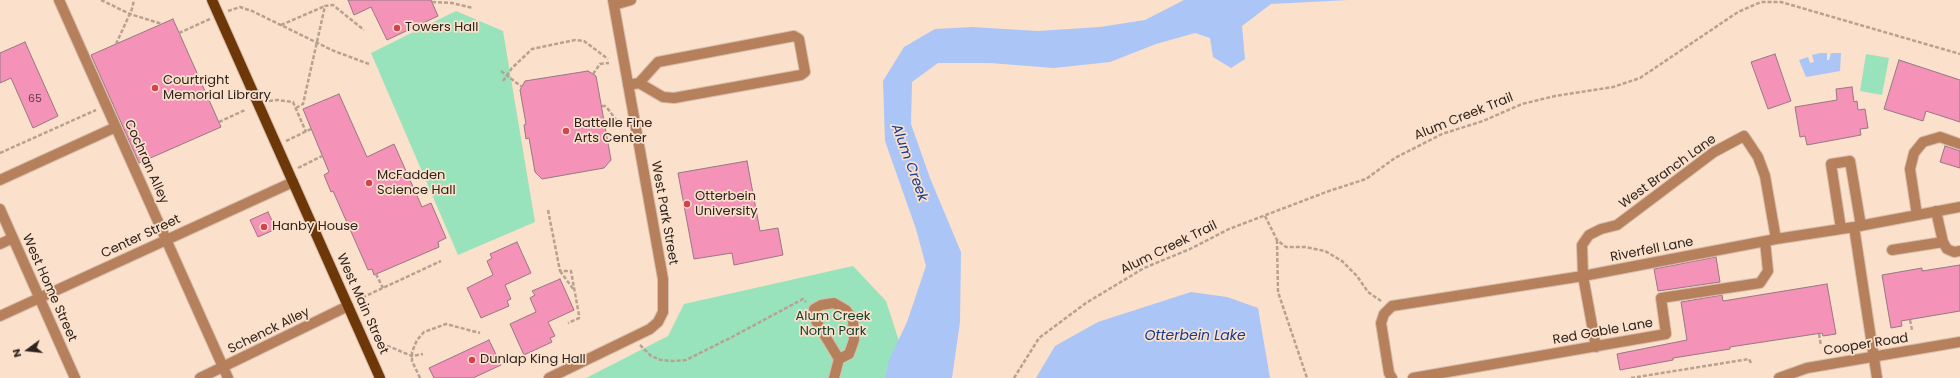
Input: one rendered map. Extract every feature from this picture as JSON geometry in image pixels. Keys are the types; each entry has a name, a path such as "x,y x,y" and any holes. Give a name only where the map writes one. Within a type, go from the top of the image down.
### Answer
{"main road":[{"name":"West Main Street","path":"212,0 293,182 352,303 380,378"}],"street":[{"name":"Cochran Alley","path":"59,0 228,378"},
{"path":"614,2 631,0"},
{"name":"West Park Street","path":"614,2 663,279 664,312 658,322 635,337"},
{"path":"628,85 639,83 658,62 794,36 799,39 804,72 801,75 674,98 663,97 639,83"},
{"path":"0,180 116,127"},
{"name":"West Branch Lane","path":"1583,276 1582,245 1589,236 1617,225 1714,152 1744,136 1758,157 1765,176 1776,239"},
{"path":"1917,215 1910,169 1914,153 1923,142 1940,137 1960,144"},
{"path":"1841,229 1831,164 1850,161 1857,227 1877,378"},
{"name":"Center Street","path":"0,316 293,182"},
{"name":"Riverfell Lane","path":"1392,306 1583,276 1765,241 1857,227 1960,207"},
{"name":"West Home Street","path":"0,209 75,378"},
{"path":"1936,212 1943,242 1947,250 1954,252 1960,251"},
{"path":"0,244 13,238"},
{"name":"Red Gable Lane","path":"1413,378 1666,334 1661,298 1760,283 1768,271 1765,241"},
{"path":"1892,250 1943,242"},
{"path":"1583,276 1596,347"},
{"name":"Schenck Alley","path":"200,378 224,368 352,303"},
{"path":"834,378 838,359 816,321 814,309 820,305 834,303 846,310 853,320 854,340 849,354 838,359"},
{"path":"1392,306 1384,314 1381,323 1389,373 1392,378"},
{"path":"549,378 635,337"},
{"name":"Cooper Road","path":"1779,378 1808,368 1960,342"}],"path":[{"path":"101,0 130,14 162,24"},
{"path":"116,44 130,14 134,0"},
{"path":"432,2 452,3 473,8"},
{"name":"Alum Creek Trail","path":"1014,378 1039,338 1086,303 1144,268 1190,249 1229,229 1329,191 1366,179 1395,158 1442,134 1483,121 1522,104 1555,96 1613,87 1640,78 1738,12 1761,2 1781,2 1960,54"},
{"path":"280,25 325,6 332,6 364,30"},
{"path":"296,108 303,104 318,43 325,6"},
{"path":"227,11 240,8 252,11 318,43 369,64"},
{"path":"180,33 206,21"},
{"path":"503,81 532,49 575,40 584,41 608,59"},
{"path":"593,74 600,64 609,63"},
{"path":"501,71 522,87"},
{"path":"268,101 278,100 293,102 306,132"},
{"path":"602,106 605,106 608,109 620,125"},
{"path":"0,153 97,109"},
{"path":"219,122 245,110"},
{"path":"285,141 311,129"},
{"path":"297,168 322,156"},
{"path":"548,210 560,271 575,291"},
{"path":"1265,216 1277,240 1278,292 1307,378"},
{"path":"1277,240 1286,247 1305,247 1325,251 1336,258 1357,276 1368,292 1392,306"},
{"path":"352,303 441,261"},
{"path":"560,271 571,271 575,291 579,318 568,323"},
{"path":"376,274 383,288"},
{"path":"635,337 640,346 651,356 661,360 686,360 732,338 803,299 814,309"},
{"path":"1910,320 1912,330"},
{"path":"420,378 412,356 418,340 424,332 446,324 480,333"},
{"path":"1819,334 1822,346"},
{"path":"374,340 412,356 423,354"},
{"path":"1631,378 1749,359 1751,363"}],"green space":[{"path":"456,11 503,31 535,222 458,255 371,53"},
{"path":"1866,54 1889,58 1882,95 1860,91"},
{"name":"Alum Creek North Park","path":"853,266 886,301 911,378 586,378 668,336 684,304"}],"water":[{"name":"Alum Creek","path":"1184,0 1348,0 1271,4 1242,26 1245,59 1231,68 1213,57 1210,38 1195,33 1156,44 1110,62 1054,68 990,63 938,63 912,82 911,124 930,178 961,252 960,322 952,378 885,378 889,360 907,322 926,266 916,229 885,141 883,81 904,47 935,29 972,27 1038,31 1100,27 1145,20"},
{"path":"1827,53 1827,60 1829,60 1831,53 1841,53 1840,71 1806,77 1799,60 1808,57 1810,63 1814,62 1812,55"},
{"name":"Otterbein Lake","path":"1191,292 1227,297 1258,308 1270,378 1036,378 1055,346 1098,322"}],"building":[{"name":"Towers Hall","path":"348,0 431,0 438,16 387,40 371,7 354,15"},
{"name":"Courtright Memorial Library","path":"173,19 221,127 139,163 91,55"},
{"path":"25,42 58,116 33,128 11,78 0,83 0,53"},
{"path":"1775,54 1791,101 1768,109 1751,62"},
{"path":"1899,60 1960,80 1960,122 1926,111 1923,121 1884,109"},
{"name":"Battelle Fine Arts Center","path":"588,71 596,76 611,160 604,168 542,179 535,172 529,138 526,139 524,125 526,124 520,90 525,81"},
{"path":"1852,87 1854,102 1857,101 1858,110 1865,109 1868,128 1860,129 1861,135 1807,145 1805,136 1800,137 1795,107 1837,100 1836,89"},
{"name":"McFadden Science Hall","path":"339,94 367,157 394,144 422,207 431,203 446,238 438,242 439,247 374,275 372,269 368,270 333,191 331,192 324,175 329,172 303,109"},
{"path":"1945,146 1960,151 1960,168 1940,162"},
{"path":"747,161 760,231 778,228 783,255 734,265 732,253 694,259 678,173"},
{"name":"Hanby House","path":"268,212 276,229 258,237 250,220"},
{"path":"517,242 531,273 505,285 511,299 507,301 509,306 481,318 467,288 493,275 487,261 492,258 490,254"},
{"path":"1716,257 1720,282 1658,291 1654,269"},
{"path":"1960,265 1960,311 1901,321 1902,326 1891,328 1882,275 1922,268 1922,271"},
{"path":"560,279 574,310 548,322 555,336 550,338 552,342 524,355 510,324 536,312 530,298 535,295 532,291"},
{"path":"1827,284 1836,334 1823,336 1822,333 1730,347 1730,349 1673,358 1673,360 1620,370 1617,354 1687,340 1681,302 1722,295 1723,301"},
{"name":"Dunlap King Hall","path":"489,340 501,365 473,378 434,378 429,368"}],"place":[{"name":"Towers Hall","path":"397,28"},
{"name":"Courtright Memorial Library","path":"155,88"},
{"name":"Battelle Fine Arts Center","path":"566,131"},
{"name":"McFadden Science Hall","path":"369,183"},
{"name":"Otterbein University","path":"687,204"},
{"name":"Hanby House","path":"264,227"},
{"name":"Dunlap King Hall","path":"472,360"}]}
